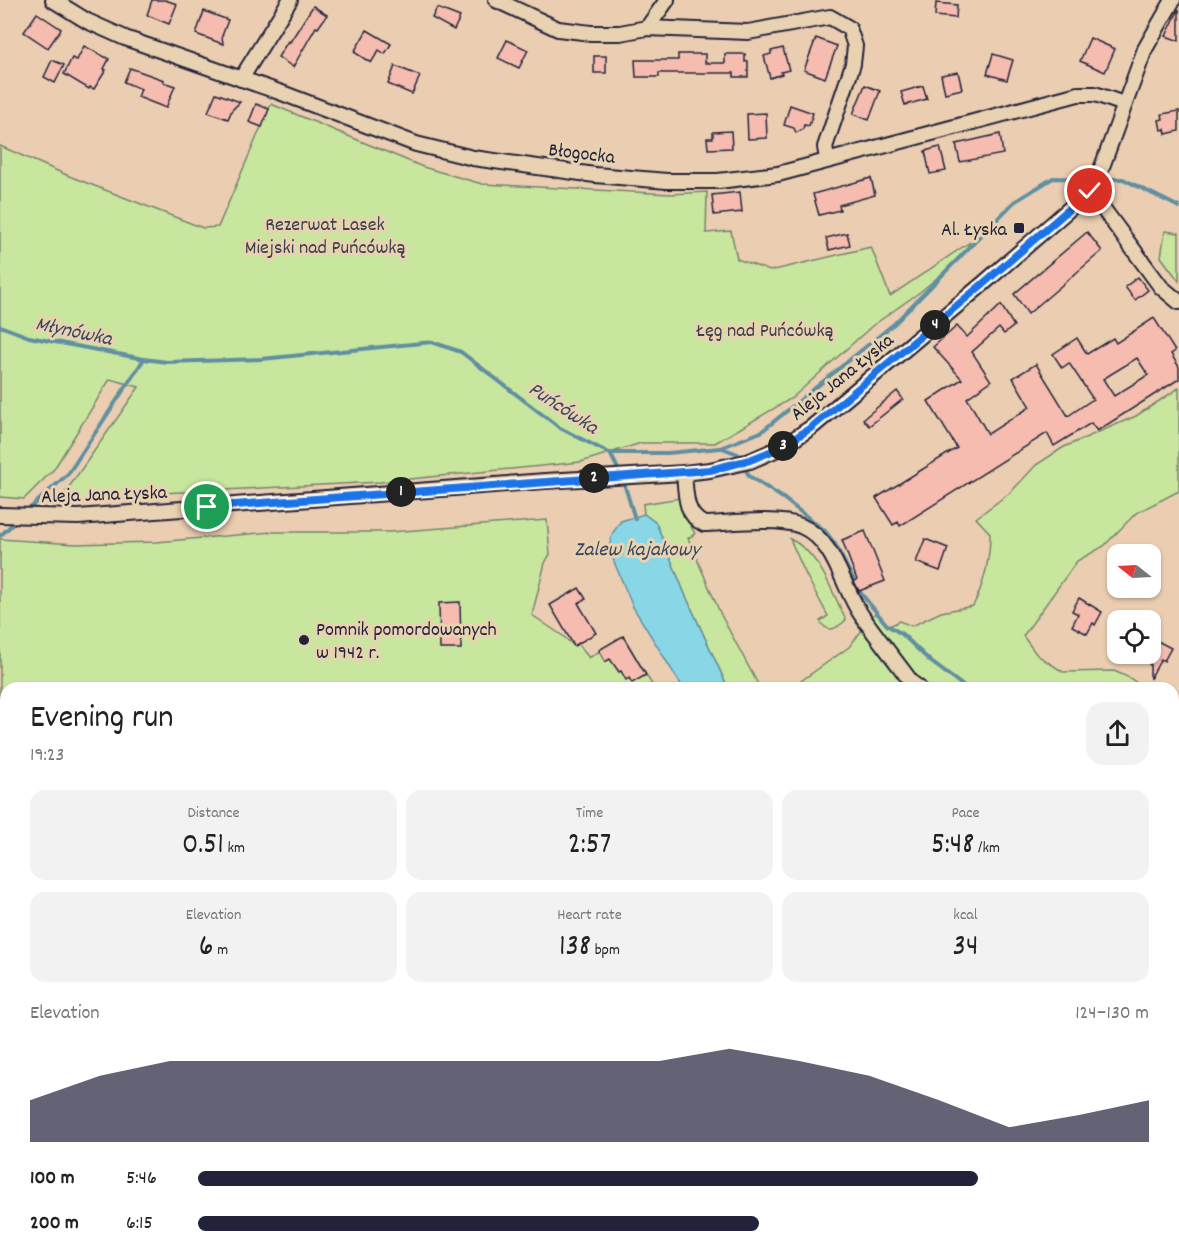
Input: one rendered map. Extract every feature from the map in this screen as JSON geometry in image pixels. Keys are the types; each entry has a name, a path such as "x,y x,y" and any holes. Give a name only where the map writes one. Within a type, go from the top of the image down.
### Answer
{"street":[{"name":"Błogocka","path":"53,0 102,29 282,93 416,144 473,158 595,175 718,181 778,174 826,159 1078,94 1095,94 1124,104"},
{"path":"241,79 291,0"},
{"path":"647,28 668,0"},
{"name":"Aleja Jana Łyska","path":"0,514 78,517 684,473 727,467 782,447 812,427 1090,191 1145,50 1173,0"},
{"path":"504,2 547,24 566,30 599,33 626,32 647,28 748,32 830,17 849,28 855,46 853,64 825,147 826,159"},
{"path":"1090,191 1161,286 1179,302"},
{"path":"684,473 688,507 697,521 704,524 786,522 803,527 818,537 830,552 863,617 911,682"}],"green space":[{"path":"271,104 423,167 482,184 671,194 707,192 706,233 731,231 737,259 770,271 871,247 890,296 970,242 961,258 920,292 872,326 792,398 715,443 641,443 581,462 380,482 122,495 55,507 139,387 110,379 54,469 24,499 0,497 0,146 69,176 203,228 218,227"},
{"path":"1165,231 1179,233 1179,281 1161,257"},
{"path":"1179,388 1179,491 1136,513 1104,546 1077,561 1023,636 1037,655 1063,672 1114,671 1135,682 799,682 849,647 876,612 888,627 899,621 912,626 941,612 973,606 984,579 990,543 990,533 976,518 1011,492 1036,465 1064,447 1136,416"},
{"path":"680,498 684,513 695,534 688,538 721,615 757,682 725,682 684,592 656,523 644,514 643,504"},
{"path":"547,520 550,554 545,563 532,615 574,646 578,644 589,658 623,636 650,682 0,682 0,539 75,544 156,542 272,532 390,532"},
{"path":"790,539 809,554 824,574 846,620 836,628 826,628 820,621 828,616"}],"water":[{"name":"Zalew kajakowy","path":"644,514 656,523 684,592 725,682 679,682 633,607 609,550 612,534 621,521"}],"building":[{"path":"152,0 165,0 177,4 169,24 147,15"},
{"path":"936,3 957,5 956,18 935,16"},
{"path":"313,6 327,15 318,28 316,27 293,67 278,57"},
{"path":"437,8 460,17 454,30 432,18"},
{"path":"1179,9 1179,41 1166,36"},
{"path":"204,11 228,20 222,36 223,44 196,34"},
{"path":"37,13 61,29 48,48 24,32"},
{"path":"367,30 391,44 385,54 379,50 371,63 354,52"},
{"path":"816,38 837,46 825,78 804,70"},
{"path":"1090,38 1115,49 1105,72 1080,61"},
{"path":"507,40 528,50 519,68 498,58"},
{"path":"84,46 109,59 104,69 106,70 94,89 90,87 89,89 64,74 72,58 77,60"},
{"path":"783,48 789,70 770,78 764,56 771,54 771,51"},
{"path":"678,54 705,54 705,63 725,63 725,54 745,54 745,62 748,61 748,77 734,77 734,73 659,73 659,77 636,77 635,60 678,60"},
{"path":"993,54 1013,60 1007,80 987,74"},
{"path":"594,56 606,56 606,73 594,73"},
{"path":"52,60 64,65 55,83 44,77"},
{"path":"395,66 420,76 412,94 388,84"},
{"path":"130,68 175,86 166,108 138,97 141,89 124,82"},
{"path":"958,72 962,89 945,93 941,75"},
{"path":"865,85 880,91 869,120 853,114"},
{"path":"923,86 927,99 905,105 901,92"},
{"path":"216,93 240,102 232,110 228,119 208,112"},
{"path":"256,104 269,109 262,127 249,122"},
{"path":"790,105 813,113 809,126 804,125 803,129 796,133 794,128 784,125"},
{"path":"1179,111 1179,131 1166,134 1165,129 1161,130 1159,120 1163,119 1162,114"},
{"path":"766,113 767,138 748,139 747,114"},
{"path":"731,131 732,148 708,149 707,138 713,138 713,132"},
{"path":"1000,134 1003,154 960,162 956,144"},
{"path":"940,147 946,171 930,174 925,151"},
{"path":"871,178 875,195 839,205 840,210 819,215 813,194"},
{"path":"740,192 742,212 714,215 712,195"},
{"path":"1087,232 1102,251 1028,314 1014,294"},
{"path":"847,233 850,245 829,250 826,238"},
{"path":"1138,277 1148,290 1135,300 1125,287"},
{"path":"1001,305 1014,326 1004,334 999,328 972,352 991,381 967,398 988,434 1030,407 1013,378 1036,364 1068,416 1093,399 1069,363 1062,368 1053,354 1077,338 1087,354 1113,338 1116,343 1154,318 1175,351 1171,354 1179,367 1179,379 1097,431 1091,423 1054,446 1047,433 900,526 898,522 893,525 876,498 957,448 928,401 962,379 933,347 957,326 967,337","holes":["1137,358 1148,375 1114,396 1103,379"]},
{"path":"897,391 903,399 869,426 863,419"},
{"path":"865,531 885,581 859,591 842,540"},
{"path":"925,539 948,548 940,571 916,562"},
{"path":"579,588 586,599 578,603 596,633 574,646 550,605"},
{"path":"1079,598 1102,612 1087,634 1072,626 1078,614 1072,611"},
{"path":"460,602 461,649 440,649 439,603"},
{"path":"623,636 646,675 634,682 629,678 626,680 610,659 605,662 599,650"},
{"path":"1161,643 1171,648 1164,661 1161,659"},
{"path":"1150,664 1158,664 1150,679"}],"waterway":[{"name":"Puńcówka","path":"27,511 68,474 144,359 167,362 262,359 432,342 461,352 560,428 609,453 668,453 720,448 761,432 895,323 1014,202 1053,178 1094,179"},
{"name":"Puńcówka","path":"1101,179 1123,179 1179,207"},
{"name":"Młynówka","path":"0,326 29,337 144,359"},
{"path":"722,448 738,454 749,476 783,498 825,531 835,544 854,581"},
{"path":"610,453 620,473"},
{"path":"623,480 635,519"},
{"name":"Puńcówka","path":"0,536 17,520"},
{"path":"859,591 887,625 902,634 930,661 958,682"}],"place":[{"name":"Al. Łyska","path":"1019,228"},
{"name":"Pomnik pomordowanych w 1942 r.","path":"304,640"}],"route":[{"path":"207,507 684,473 727,467 750,460 782,447 812,427 1090,191"}],"park label":[{"name":"Rezerwat Lasek Miejski nad Puńcówką","path":"325,234"},
{"name":"Łęg nad Puńcówką","path":"765,329"}]}
